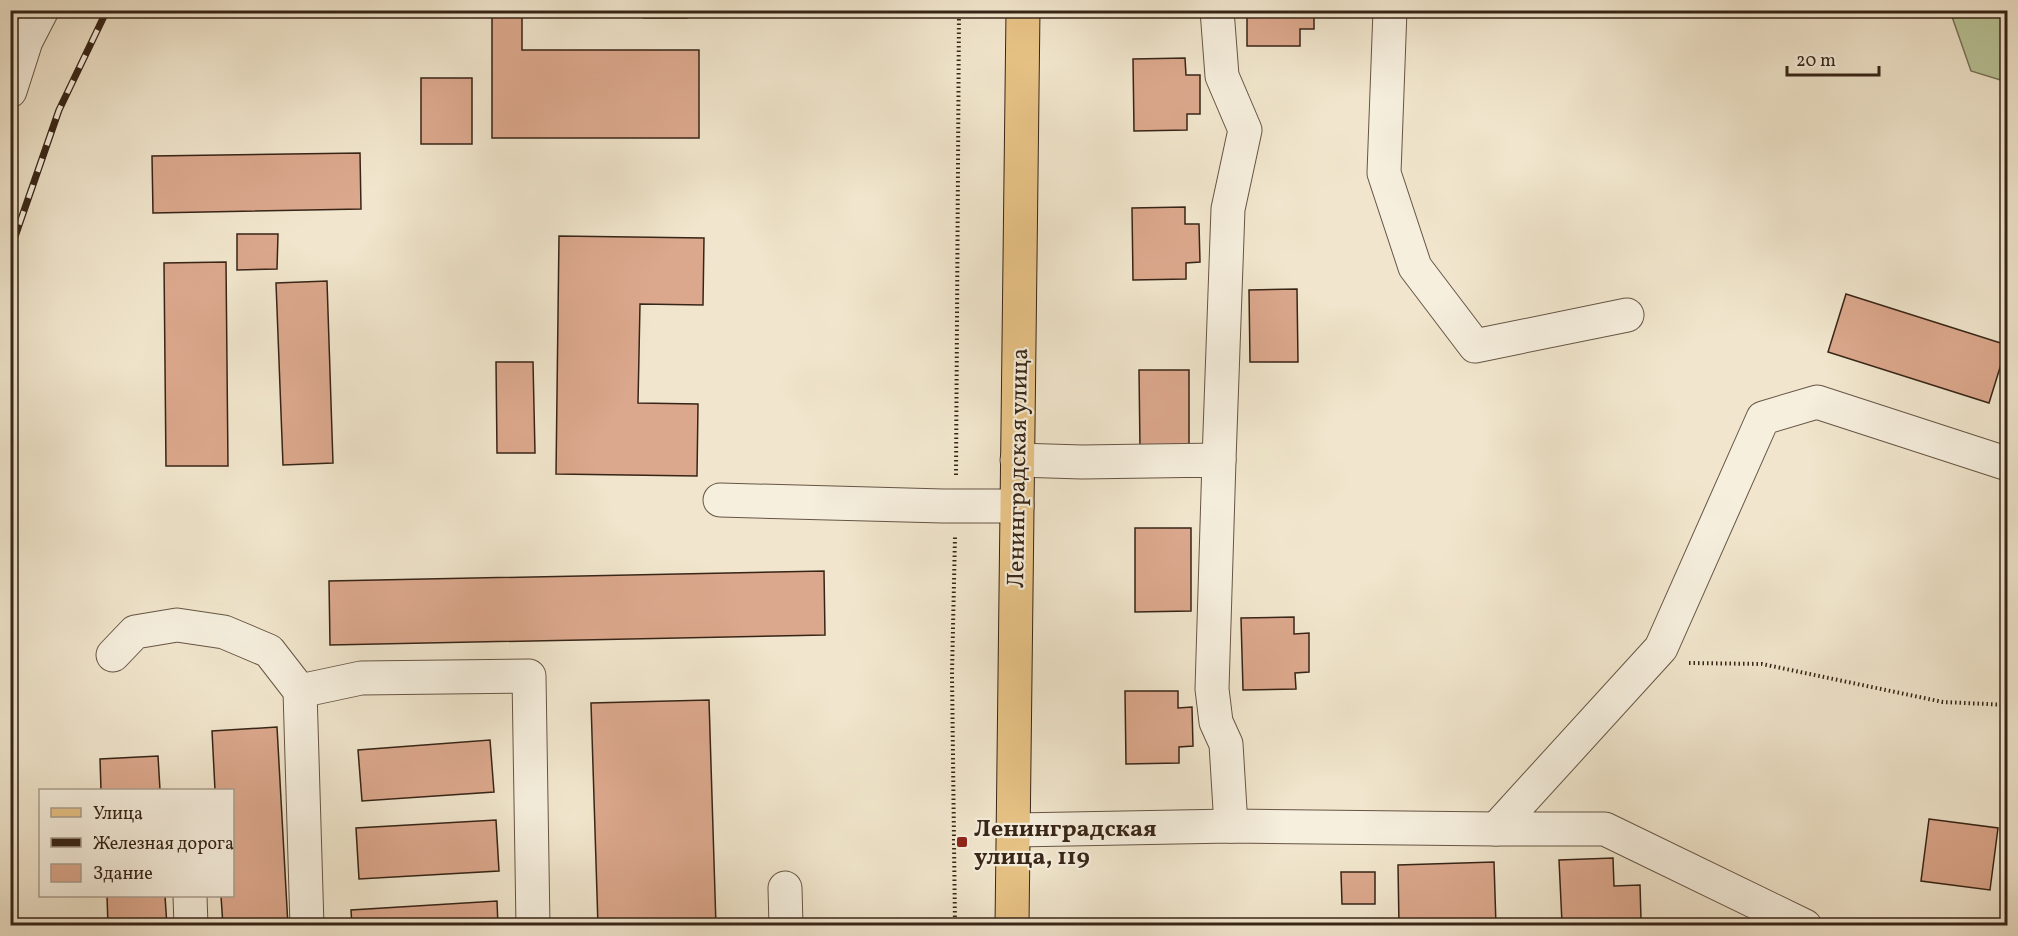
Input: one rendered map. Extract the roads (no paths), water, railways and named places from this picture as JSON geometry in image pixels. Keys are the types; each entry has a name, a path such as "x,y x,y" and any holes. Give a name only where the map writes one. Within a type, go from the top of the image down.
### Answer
{"main road":[{"name":"Ленинградская улица","path":"1012,926 1023,10"}],"street":[{"path":"10,91 18,34 42,10"},
{"path":"1217,10 1222,75 1245,130 1228,209 1212,689 1216,722 1226,744 1231,826"},
{"path":"1390,10 1384,173 1415,267 1476,346 1627,315"},
{"path":"1496,829 1661,648 1763,418 1817,402 2007,464"},
{"path":"1017,460 1082,462 1219,460"},
{"path":"720,500 1017,506"},
{"path":"113,655 135,632 177,625 224,632 269,651 300,691 307,926"},
{"path":"300,691 361,678 529,676 533,926"},
{"path":"1013,830 1231,826 1605,829 1805,926"},
{"path":"785,888 786,926"},
{"path":"190,897 191,926"}],"railway":[{"path":"10,251 59,110 107,10"}],"place":[{"name":"Ленинградская улица, 119","path":"962,842"}]}
